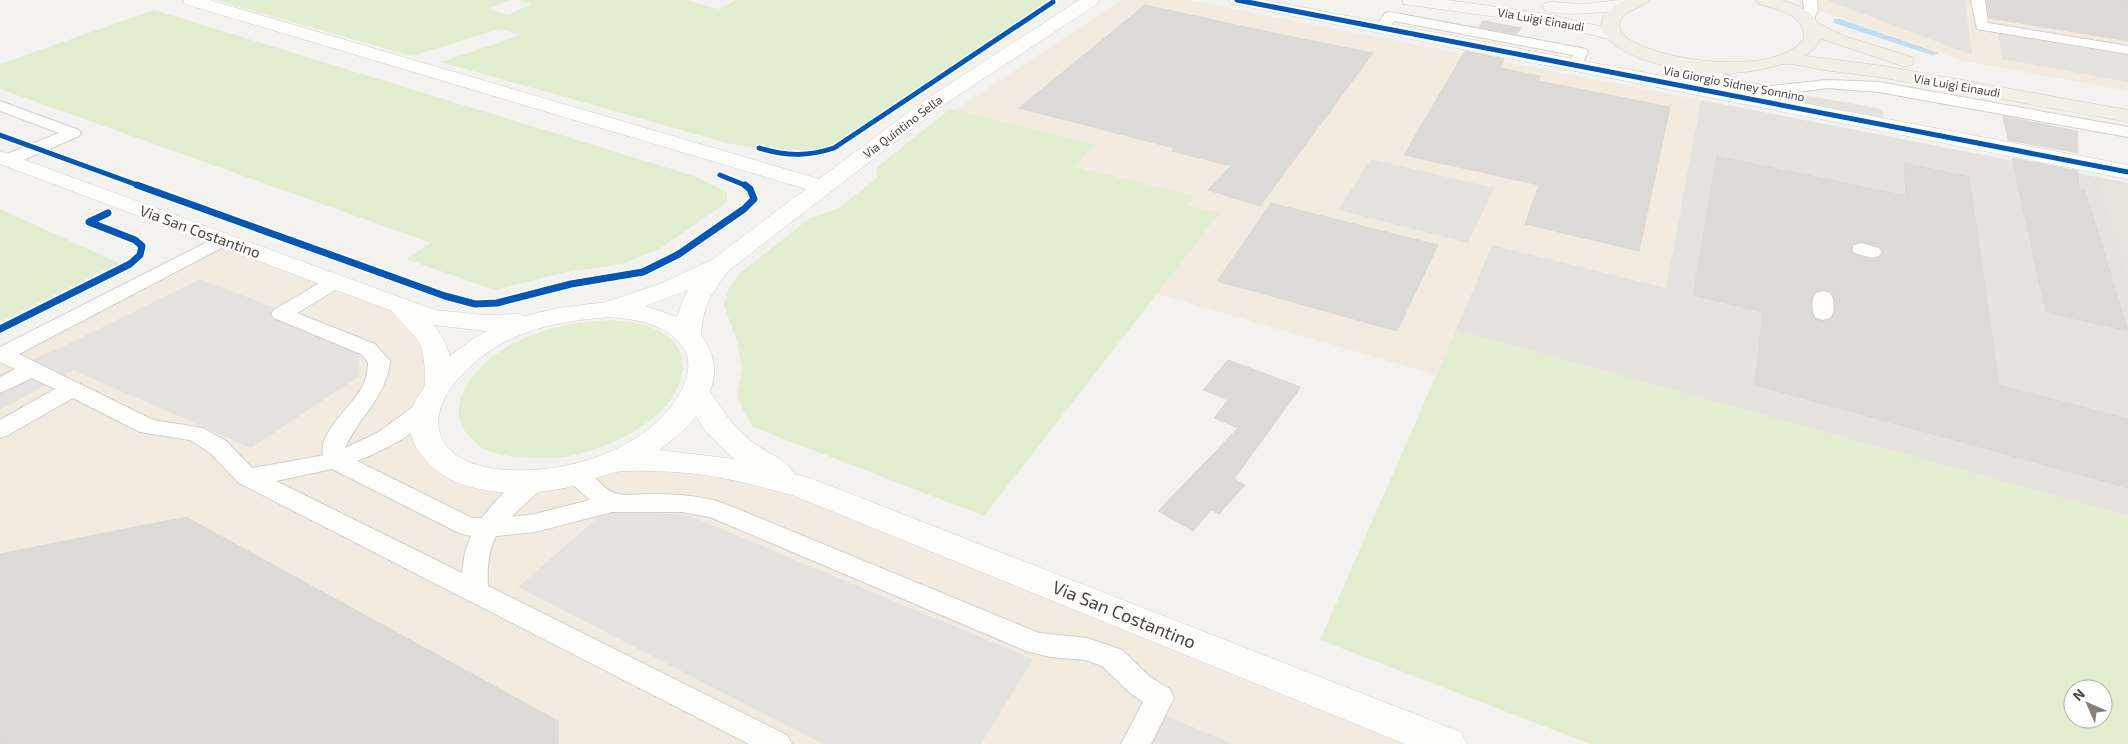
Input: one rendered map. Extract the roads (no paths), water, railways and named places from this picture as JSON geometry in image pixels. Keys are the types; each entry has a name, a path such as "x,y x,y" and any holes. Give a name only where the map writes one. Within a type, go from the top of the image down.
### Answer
{"main road":[{"name":"Via Luigi Einaudi","path":"1410,0 1548,19 1613,35 1622,43 1645,54 1676,63 1696,66 1745,66 1786,58 1800,52 1809,44 1814,36 1810,24"},
{"name":"Via Luigi Einaudi","path":"1482,0 1584,9 1635,2"},
{"name":"Via Luigi Einaudi","path":"1764,0 1797,13 1810,24 1838,40 1877,54 1991,80 2128,104"},
{"name":"Via Luigi Einaudi","path":"1613,35 1610,27 1612,19 1619,11 1635,2"},
{"name":"Via Luigi Einaudi","path":"1786,58 1921,79 2128,116"}],"street":[{"path":"191,0 822,187"},
{"name":"Via Quintino Sella","path":"610,309 648,298 686,283 722,264 932,104 1091,0"},
{"name":"Via Giorgio Sidney Sonnino","path":"1237,0 2128,172"},
{"name":"Via Giorgio Sidney Sonnino","path":"1317,0 1309,6 1310,10 1335,19"},
{"name":"Via San Costantino","path":"4,159 431,317 459,321 532,322"},
{"name":"Via Quintino Sella","path":"688,335 690,309 696,297 722,264"},
{"name":"Via San Costantino","path":"401,307 434,343 438,359 432,396 423,429 430,448 446,464 470,476 500,482 534,482 576,475 618,460 660,436 676,422 688,407 696,392 702,367 700,355 688,335 674,325 655,316 634,311 610,309 558,314 509,330 468,354 451,368 432,396"},
{"name":"Via San Costantino","path":"696,392 716,425 744,452 799,486"},
{"name":"Via San Costantino","path":"618,460 672,461 721,467 799,486 1448,744"}],"lane":[{"path":"1810,0 1812,6 1810,24"},
{"path":"1978,0 1982,26 2128,50"},
{"path":"1696,66 1743,87 1771,91 1827,84 1879,86 2128,130"},
{"path":"1921,79 1970,96 2091,119 2128,130"},
{"path":"0,106 73,133 4,159"},
{"path":"1,354 223,240"},
{"path":"335,282 281,314 368,350 379,361 378,375 370,393 342,429 333,449 336,461 468,527 489,528 535,523 612,503 682,503 714,509 1036,642 1050,646 1087,649 1112,658 1140,686 1160,698 1136,744"},
{"path":"1,354 148,427 195,433 218,447 247,477 777,744"},
{"path":"0,386 32,368"},
{"path":"0,430 73,389"},
{"path":"247,477 290,472 336,461 360,452 389,438 409,425 432,396"},
{"path":"576,475 594,492 612,503"},
{"path":"475,592 475,563 481,543 489,528 501,511 517,494 534,482"}],"waterway":[{"path":"1837,21 1935,53"}]}
